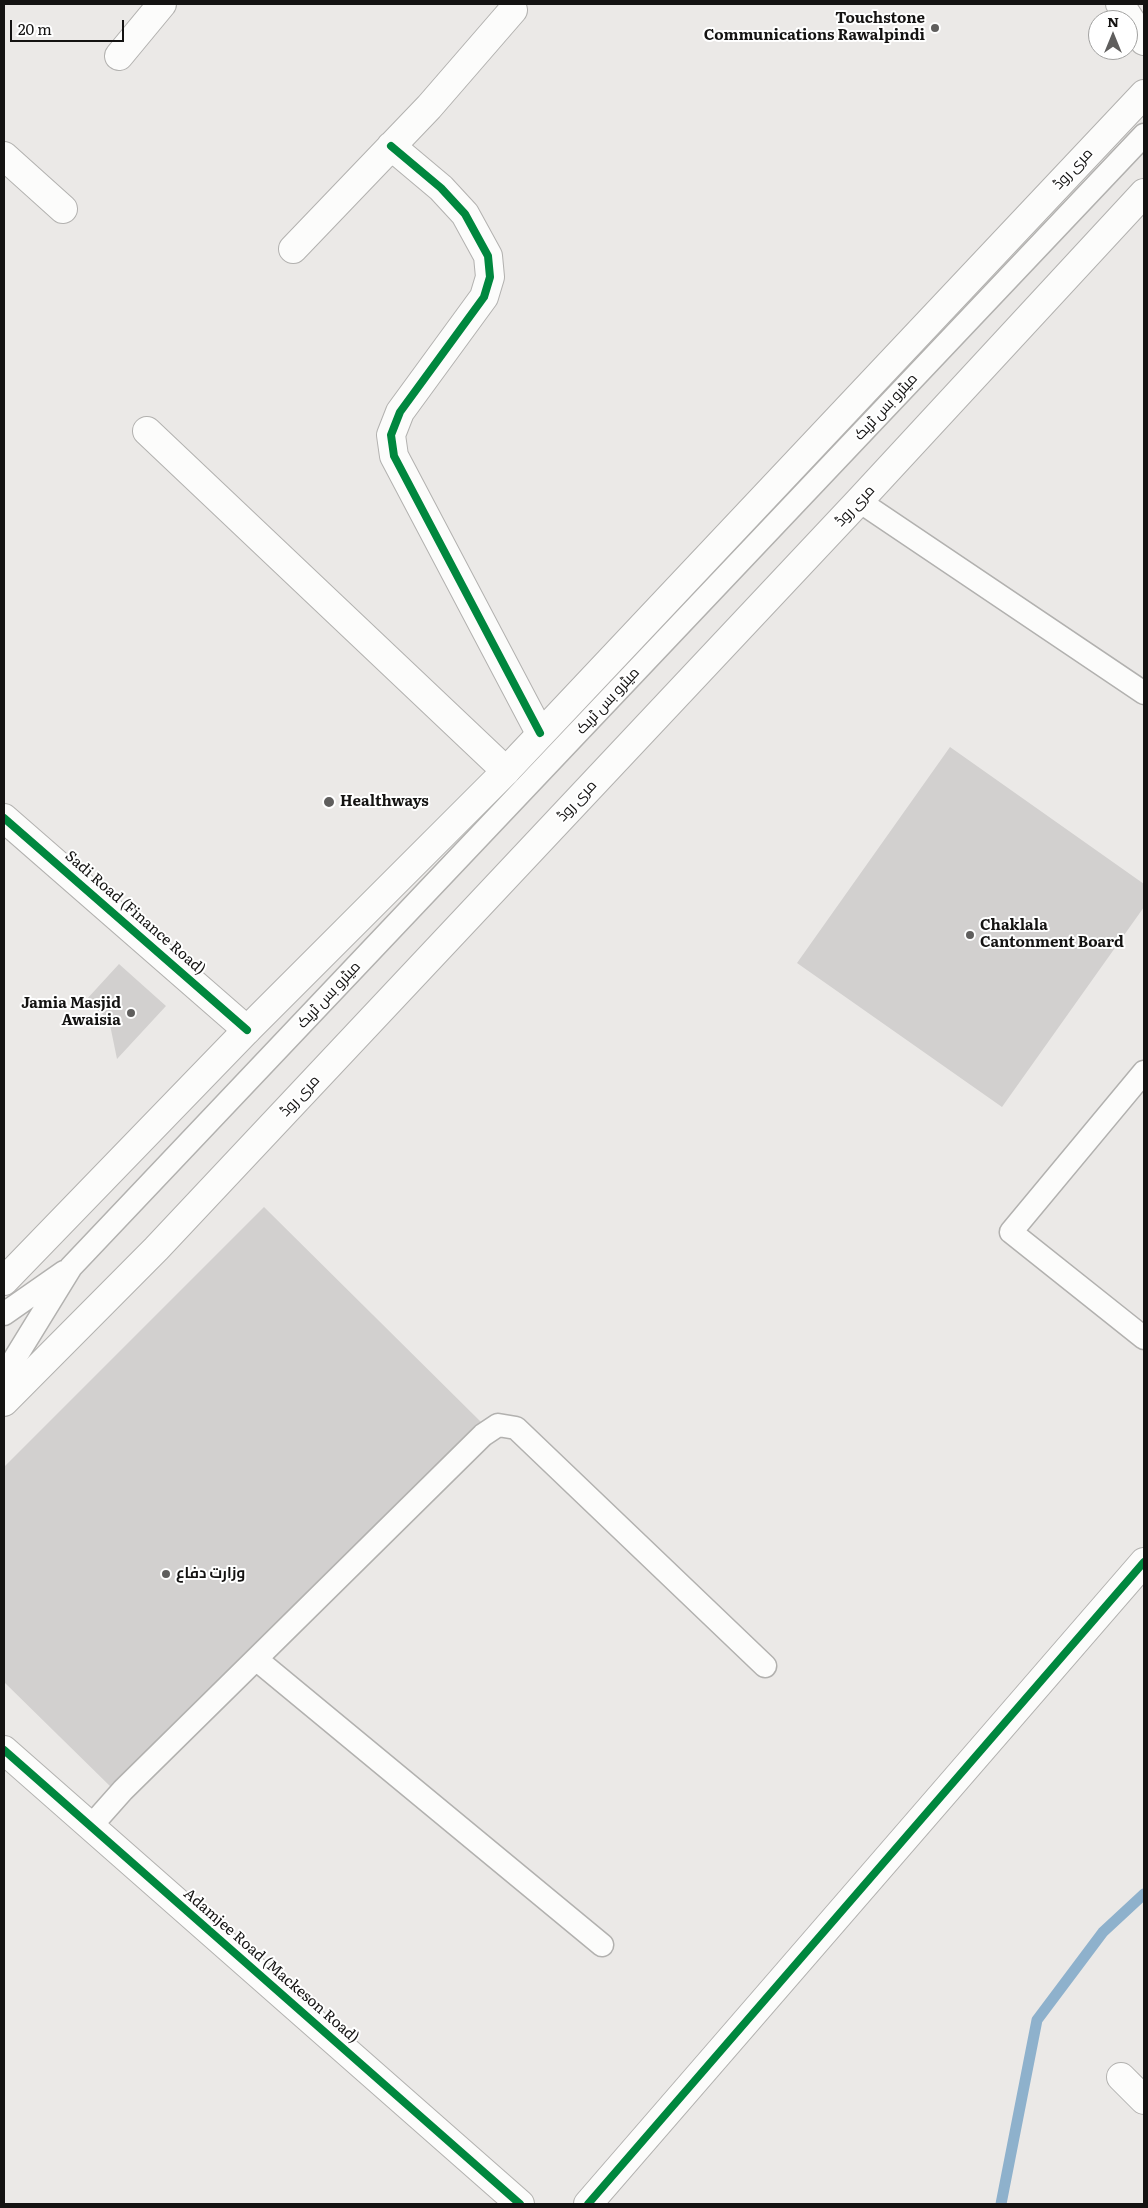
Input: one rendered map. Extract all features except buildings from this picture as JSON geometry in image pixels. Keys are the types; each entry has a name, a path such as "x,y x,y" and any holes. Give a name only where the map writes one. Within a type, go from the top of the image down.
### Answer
{"street":[{"path":"118,56 162,4"},
{"path":"1120,4 1144,41"},
{"path":"293,249 435,101 513,10"},
{"name":"مری روڈ","path":"4,1281 247,1030 506,770 1144,94"},
{"path":"391,146 442,188 465,214 488,256 490,277 484,297 400,412 391,435 394,456 540,732"},
{"path":"4,156 63,209"},
{"name":"مری روڈ","path":"4,1402 156,1249 859,501 1144,193"},
{"path":"147,431 506,770"},
{"name":"Sadi Road (Finance Road)","path":"4,818 247,1030"},
{"path":"588,2204 1144,1562"},
{"name":"Adamjee Road (Mackeson Road)","path":"4,1750 520,2204"},
{"path":"1121,2077 1144,2100"}],"lane":[{"name":"میٹرو بس ٹریک","path":"4,1314 71,1267 1144,135"},
{"path":"859,501 1144,693"},
{"path":"1144,1072 1011,1232 1144,1338"},
{"name":"میٹرو بس ٹریک","path":"4,1376 71,1267"},
{"path":"91,1826 123,1790 483,1435 498,1425 516,1428 765,1666"},
{"path":"256,1659 602,1945"}],"waterway":[{"path":"1001,2204 1037,2020 1103,1932 1144,1894"}],"cycle path":[{"path":"391,146 441,188 465,214 488,256 490,277 484,297 400,412 391,435 394,456 540,733"},
{"path":"4,818 247,1030"},
{"path":"588,2204 1144,1562"},
{"path":"4,1750 520,2204"}],"place":[{"name":"Touchstone Communications Rawalpindi","path":"935,28"},
{"name":"Healthways","path":"329,802"},
{"name":"Chaklala Cantonment Board","path":"970,935"},
{"name":"Jamia Masjid Awaisia","path":"131,1013"},
{"name":"وزارت دفاع","path":"166,1574"}]}
